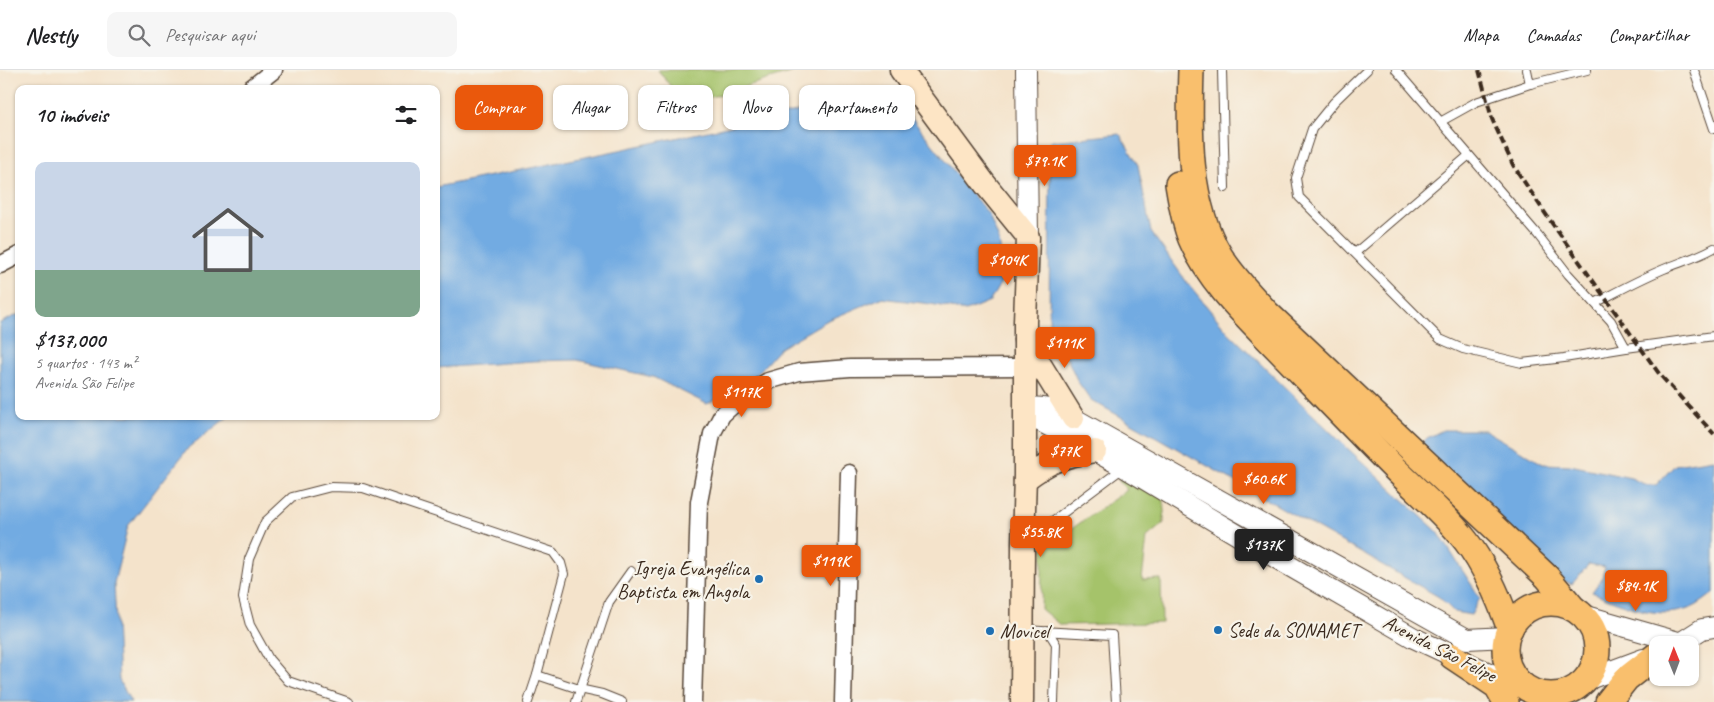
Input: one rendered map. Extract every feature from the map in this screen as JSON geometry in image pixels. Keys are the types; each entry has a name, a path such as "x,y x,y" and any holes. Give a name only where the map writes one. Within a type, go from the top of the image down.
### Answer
{"main road":[{"path":"1176,70 1175,136 1182,208 1191,238 1204,264 1220,286 1256,326 1461,535 1497,593 1509,633"},
{"path":"1191,70 1190,136 1194,178 1200,206 1220,256 1235,277 1266,312 1417,452 1547,577 1591,626 1597,642 1594,667 1582,689 1554,695 1518,693 1497,686 1452,656"},
{"path":"903,73 985,184 1028,237 1025,337 1022,702"},
{"path":"1025,337 1073,418"},
{"path":"1025,480 1041,467 1067,456 1094,451"},
{"path":"1518,693 1507,662 1505,645 1509,633 1522,615 1537,606 1555,604 1576,611"},
{"path":"1608,702 1626,679 1649,661"}],"street":[{"path":"255,85 274,70"},
{"path":"1026,70 1028,237"},
{"path":"0,265 15,257"},
{"path":"693,702 699,502 712,434 722,415 743,396 768,381 799,372 850,368 1025,367"},
{"name":"Avenida São Felipe","path":"1025,411 1035,406 1073,418 1467,639 1509,633"},
{"name":"Avenida São Felipe","path":"1025,411 1124,467 1414,638 1452,656"},
{"path":"843,702 849,473"},
{"path":"1576,611 1654,636"},
{"path":"1692,636 1702,630 1714,627"},
{"path":"1582,689 1612,672 1649,658"}],"lane":[{"path":"1222,70 1225,188"},
{"path":"1367,70 1334,102 1312,129 1296,178 1299,197 1440,339 1464,349 1522,362 1564,358 1714,336"},
{"path":"1396,70 1538,236 1568,274 1611,322 1626,348"},
{"path":"1527,70 1530,84"},
{"path":"1440,122 1476,102 1530,84 1587,70"},
{"path":"1694,70 1714,129"},
{"path":"1355,253 1468,156"},
{"path":"1595,303 1627,286 1698,257 1714,248"},
{"path":"1023,544 1124,467"},
{"path":"348,702 288,681 269,659 250,625 243,598 249,560 265,522 292,496 331,487 363,488 553,552 561,563 564,574 538,675 528,702"},
{"path":"576,702 609,602 631,571"},
{"path":"1022,630 1112,635 1116,702"},
{"path":"1048,631 1056,644 1054,702"},
{"path":"538,675 622,702"}],"green space":[{"path":"658,70 799,70 750,85 723,85 723,93 713,96 713,85 670,85"},
{"path":"1127,478 1164,498 1164,523 1147,537 1142,580 1161,579 1162,623 1060,625 1041,609 1043,534 1059,522 1067,532 1127,490 1118,480"}],"water":[{"path":"799,111 799,130 915,130 915,122 989,215 999,240 1004,277 990,301 966,311 931,304 881,298 826,321 780,348 749,383 707,404 653,377 577,360 440,368 440,186 723,128 723,130 789,130 789,114"},
{"path":"1120,134 1138,165 1151,232 1186,281 1227,331 1344,445 1438,532 1480,598 1471,615 1454,612 1439,597 1091,400 1078,382 1067,358 1049,346 1050,141"},
{"path":"15,316 15,420 224,420 189,447 128,526 114,583 119,680 131,702 0,702 0,323"},
{"path":"1443,430 1485,430 1543,464 1570,465 1631,478 1646,485 1656,485 1675,465 1714,459 1714,593 1691,608 1678,612 1653,612 1640,610 1592,592 1602,578 1605,567 1589,564 1572,584 1563,581 1420,445 1427,438"}],"railway":[{"path":"1479,70 1492,119 1513,165 1660,375 1714,434"}],"place":[{"name":"Igreja Evangélica Baptista em Angola","path":"759,579"},
{"name":"Sede da SONAMET","path":"1218,630"},
{"name":"Movicel","path":"990,631"}]}
